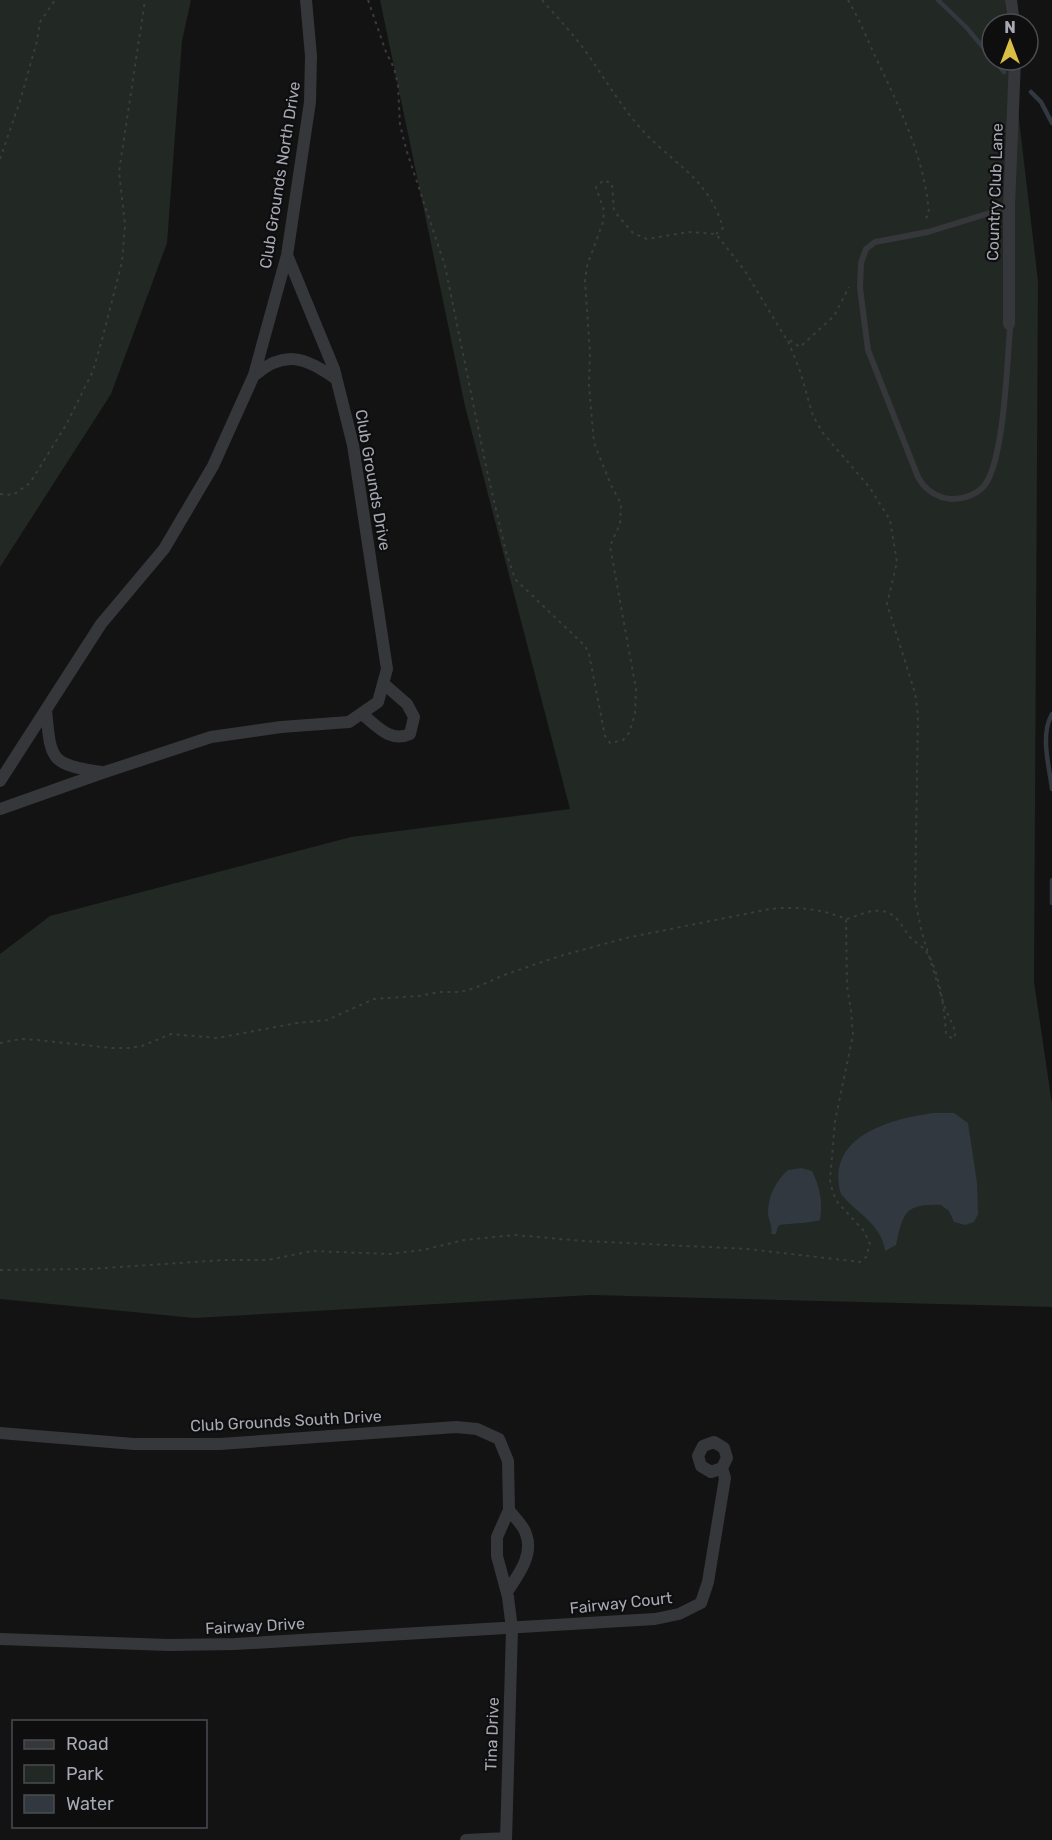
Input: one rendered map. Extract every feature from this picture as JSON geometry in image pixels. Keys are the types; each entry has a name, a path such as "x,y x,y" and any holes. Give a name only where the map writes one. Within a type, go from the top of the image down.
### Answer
{"street":[{"name":"Club Grounds North Drive","path":"0,781 101,624 164,549 213,466 254,375 287,255 312,80 306,0"},
{"name":"Country Club Lane","path":"1009,324 1009,207 1015,72"},
{"name":"Club Grounds Drive","path":"0,809 211,737 281,727 350,722 378,702 387,669 353,445 336,379 287,255"},
{"path":"254,375 266,365 293,358 305,360 336,379"},
{"path":"362,714 388,735 401,738 410,734 414,717 407,704 384,684"},
{"path":"46,710 49,743 57,759 75,769 102,773"},
{"name":"Club Grounds South Drive","path":"0,1433 134,1444 220,1444 456,1427 477,1429 499,1439 508,1461 509,1510 497,1537 497,1556 507,1592 512,1629"},
{"name":"Fairway Court","path":"512,1629 656,1619 679,1614 701,1603 708,1581 725,1478 722,1468"},
{"path":"507,1592 524,1566 528,1552 526,1534 509,1510"},
{"name":"Fairway Drive","path":"0,1639 180,1645 235,1644 512,1629"},
{"name":"Tina Drive","path":"506,1839 512,1629"},
{"path":"465,1840 506,1839"}],"lane":[{"path":"1009,207 928,232 875,242 867,249 861,263 860,288 868,350 918,477 922,484 934,494 949,499 964,498 977,493 991,474 999,443 1009,324"}],"path":[{"path":"0,159 20,101 40,22 55,0"},
{"path":"0,494 13,495 22,491 30,483 83,393 93,371 122,262 125,225 118,172 145,0"},
{"path":"368,0 394,68 398,86 400,125 406,153 447,275 506,552 515,579 585,646 589,654 605,736 610,743 623,740 629,733 635,714 636,689 610,546 620,524 621,504 594,443 589,386 590,352 585,281 587,266 603,222 604,211 596,187 604,180 612,184 614,211 633,233 647,239 689,232 716,234 723,228 710,196 687,170 662,150 638,125 588,54 542,0"},
{"path":"848,0 885,78 921,165 928,194 929,214 913,235"},
{"path":"716,234 745,271 788,339 813,416 823,433 870,488 884,508 893,532 897,562 887,604 915,693 918,727 915,900 922,933 942,996 946,1034 953,1039 956,1033 944,1005"},
{"path":"788,339 800,347 834,316 849,287"},
{"path":"0,1043 21,1039 129,1048 142,1046 171,1034 217,1038 297,1023 327,1020 374,999 460,992 560,956 626,938 785,907 810,909 846,919 871,911 885,911 892,915 915,943 925,949 932,965"},
{"path":"0,1270 268,1260 312,1251 388,1254 423,1250 464,1240 514,1235 628,1244 748,1249 860,1262 866,1257 870,1244 864,1232 838,1203 830,1180 835,1121 853,1035 847,986 846,919"}],"green space":[{"path":"0,0 191,0 182,41 167,243 111,394 0,567"},
{"path":"380,0 1005,0 1006,12 980,12 980,72 1013,72 1038,281 1034,982 1052,1104 1052,1307 591,1295 194,1318 0,1299 0,954 50,916 351,837 570,809 465,406"}],"water":[{"path":"934,1113 954,1113 968,1123 977,1183 978,1214 974,1222 965,1225 954,1222 949,1211 941,1205 913,1208 904,1218 896,1245 885,1251 874,1226 841,1194 839,1174 843,1158 852,1144 881,1126"},
{"path":"801,1168 812,1171 817,1183 821,1201 820,1220 780,1225 776,1234 771,1234 768,1214 773,1190 788,1170"}],"waterway":[{"path":"938,0 980,44"},
{"path":"1031,92 1041,102 1052,123"},
{"path":"1052,714 1048,722 1046,741 1052,789"},
{"path":"1052,880 1052,903"}]}
